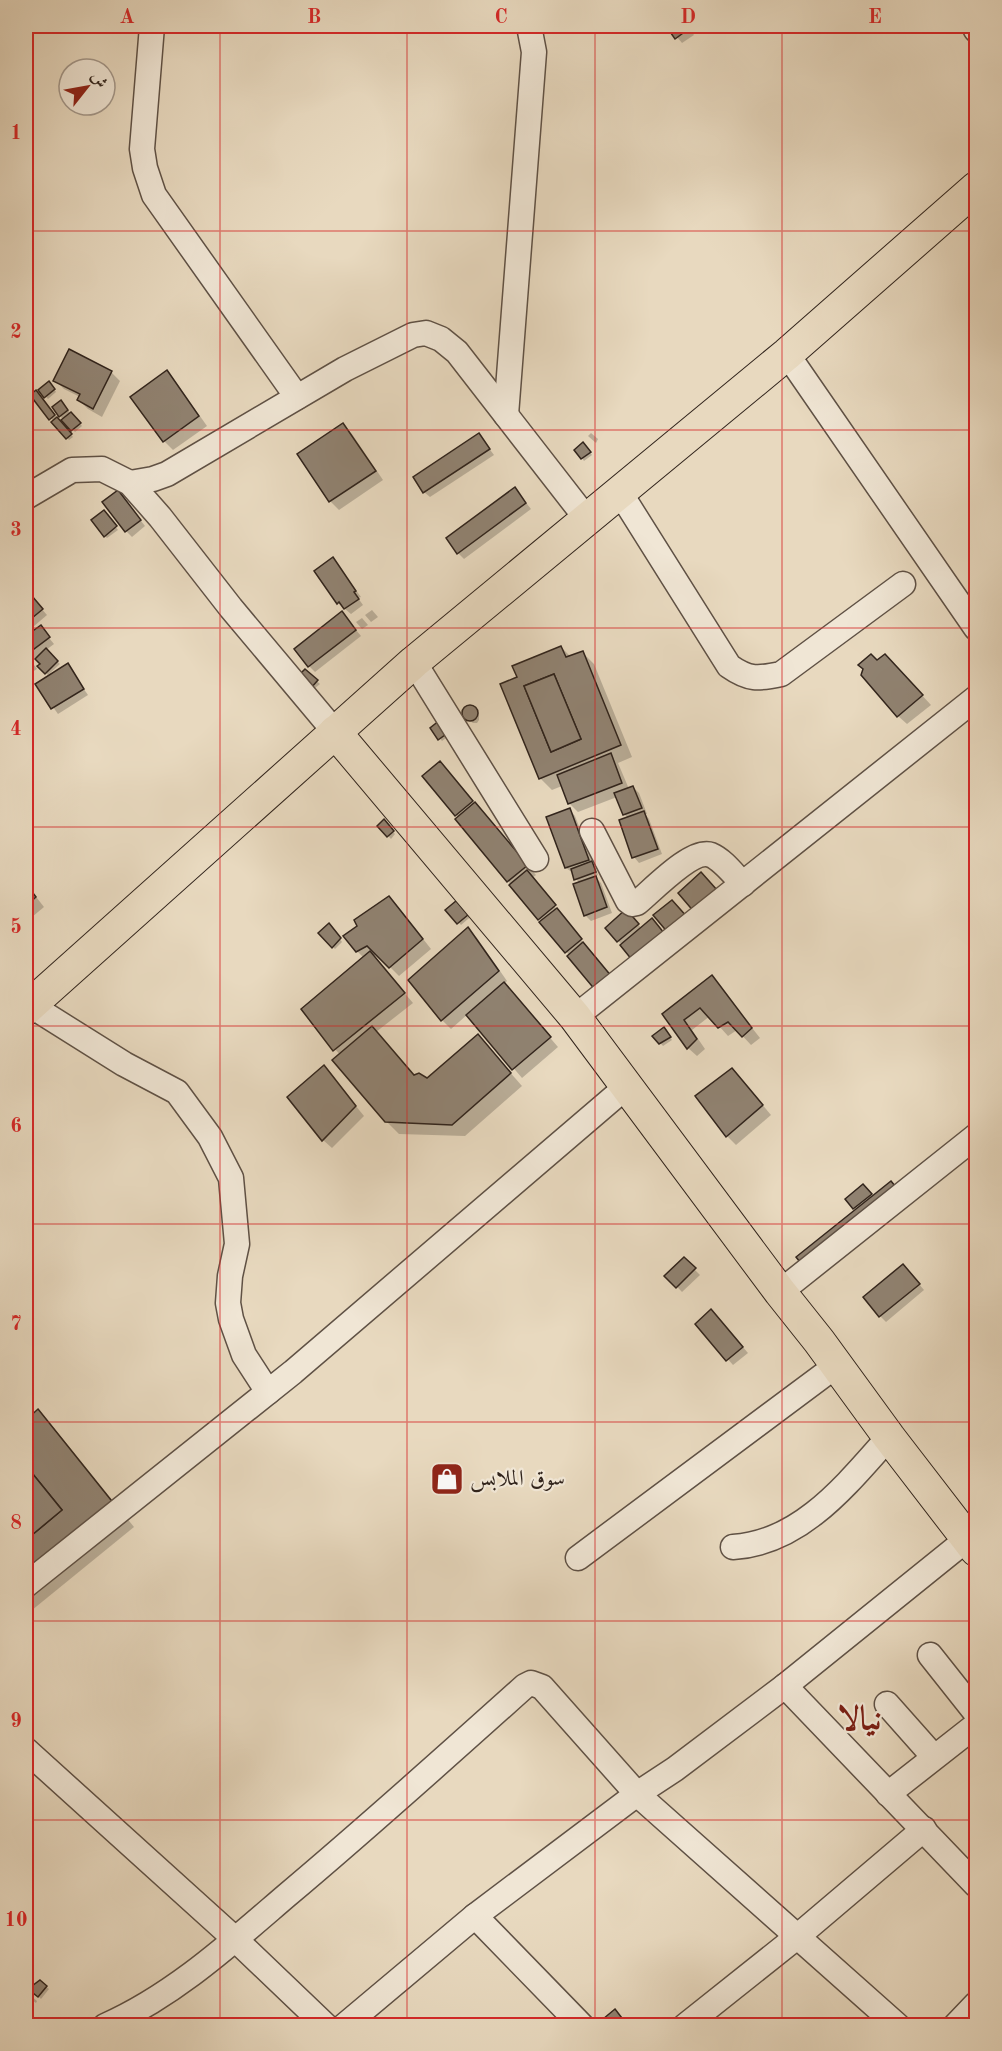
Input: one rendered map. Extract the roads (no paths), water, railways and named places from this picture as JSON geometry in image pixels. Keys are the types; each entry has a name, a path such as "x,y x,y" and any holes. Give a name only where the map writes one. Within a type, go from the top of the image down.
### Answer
{"main road":[{"path":"28,1007 414,662 787,354 976,188"},
{"path":"335,732 575,1017 889,1437 974,1540"}],"street":[{"path":"152,26 142,142 145,168 154,195 297,397"},
{"path":"506,415 534,52 529,26"},
{"path":"974,26 976,30"},
{"path":"130,483 167,474 345,369 412,335 426,333 441,339 457,352 586,518"},
{"path":"787,354 976,628"},
{"path":"26,497 72,470 102,469 130,483 335,732"},
{"path":"619,491 729,666 744,676 760,678 781,674 903,584"},
{"path":"414,662 536,859"},
{"path":"575,1017 976,698"},
{"path":"592,831 628,901 632,904 637,903 691,858 703,854 713,856 743,884"},
{"path":"28,1007 124,1064 177,1092 210,1137 231,1178 237,1244 230,1276 228,1303 231,1319 244,1355 268,1392"},
{"path":"26,1585 268,1392 626,1087"},
{"path":"780,1292 976,1136"},
{"path":"578,1558 837,1365"},
{"path":"733,1546 751,1546 766,1541 822,1508 889,1437"},
{"path":"344,2025 475,1916 637,1794 675,1769 974,1540"},
{"path":"930,1655 976,1713"},
{"path":"105,2025 119,2019 176,1984 235,1939 531,1683 542,1687 637,1794 898,2025"},
{"path":"785,1686 976,1886"},
{"path":"887,1704 934,1757"},
{"path":"888,1794 976,1725"},
{"path":"26,1750 235,1939 326,2025"},
{"path":"685,2025 798,1936 924,1829"},
{"path":"475,1916 582,2025"},
{"path":"955,2025 976,2004"}],"place":[{"name":"سوق الملابس","path":"447,1479"}],"district":[{"name":"نيالا","path":"860,1720"}]}
